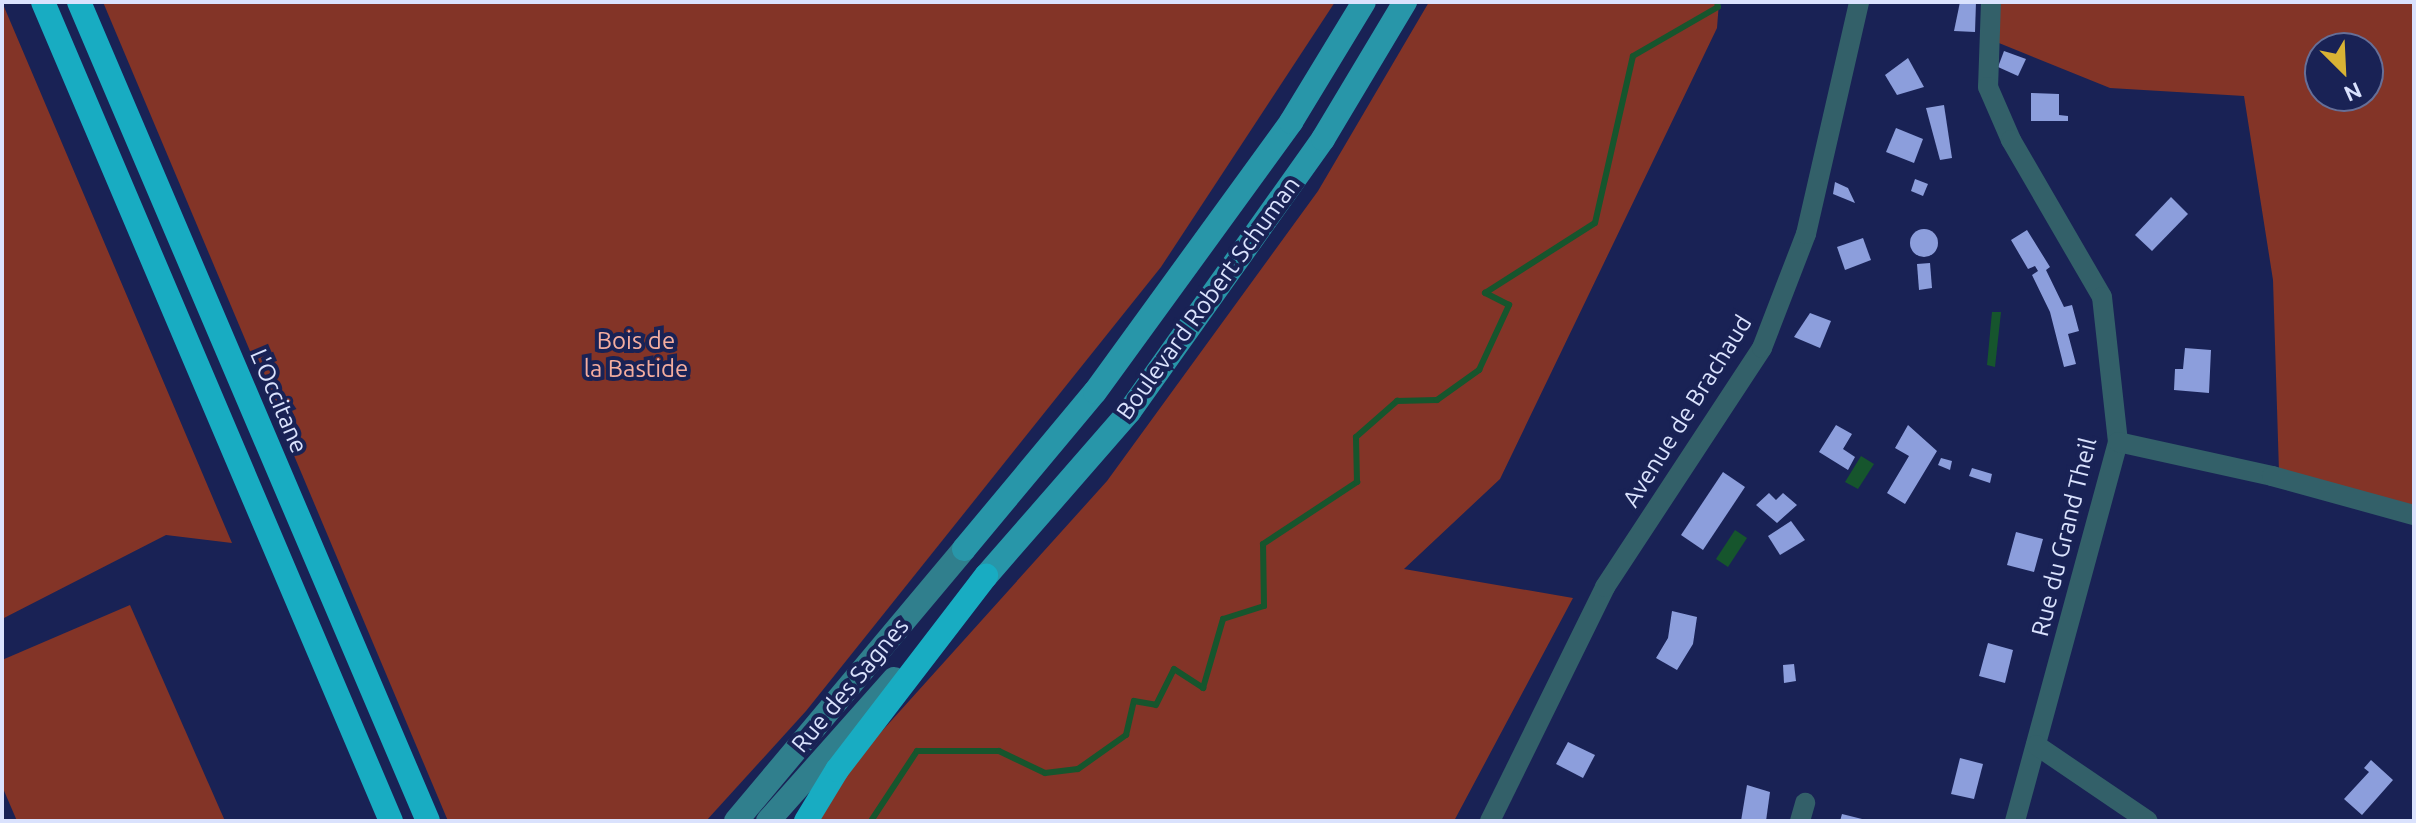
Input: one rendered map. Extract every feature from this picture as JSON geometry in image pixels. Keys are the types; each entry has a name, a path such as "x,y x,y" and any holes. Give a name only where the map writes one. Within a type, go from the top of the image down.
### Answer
{"highway":[{"path":"43,2 391,821"},
{"name":"L'Occitane","path":"79,2 428,821"},
{"path":"806,821 837,770 986,576"}],"main road":[{"name":"Boulevard Robert Schuman","path":"964,549 1114,366 1291,122 1364,2"},
{"name":"Boulevard Robert Schuman","path":"986,576 1129,412 1323,139 1405,2"}],"street":[{"name":"Avenue de Brachaud","path":"1490,821 1605,587 1768,336 1806,234 1859,2"},
{"name":"Rue du Grand Theil","path":"1991,2 1988,87 2011,140 2102,297 2118,442 2015,821"},
{"path":"2118,442 2272,476 2414,515"},
{"name":"Rue des Sagnes","path":"736,821 964,549"},
{"name":"Rue des Sagnes","path":"768,821 986,576"},
{"path":"2036,745 2148,821"}],"green space":[{"path":"2,2 232,543 166,535 2,619"},
{"name":"Bois de la Bastide","path":"103,2 1335,2 1161,267 806,711 706,821 448,821"},
{"path":"1429,2 1719,2 1717,28 1500,479 1404,569 1573,598 1454,821 801,821 1107,481 1318,191"},
{"path":"1998,2 2414,2 2414,510 2279,472 2273,280 2244,96 2110,88 1994,41"},
{"path":"130,605 225,821 17,821 2,786 2,660"}],"shaded area":[{"path":"1992,312 2001,312 1995,367 1987,365"},
{"path":"1861,456 1874,464 1858,489 1845,482"},
{"path":"1735,530 1747,538 1728,567 1716,559"}],"building":[{"path":"1960,2 1976,2 1975,32 1954,31"},
{"path":"2004,51 2026,59 2018,76 1998,67"},
{"path":"1908,58 1924,87 1897,95 1885,75"},
{"path":"2031,93 2059,94 2059,115 2068,116 2068,121 2031,121"},
{"path":"1944,105 1952,158 1940,160 1926,108"},
{"path":"1896,128 1923,139 1914,163 1886,152"},
{"path":"1915,179 1928,184 1923,196 1911,191"},
{"path":"1835,182 1848,188 1855,203 1833,194"},
{"path":"2171,197 2188,214 2152,251 2135,235"},
{"path":"1924,229 1934,233 1938,243 1934,253 1924,257 1914,253 1910,243 1914,233"},
{"path":"2027,230 2050,267 2046,270 2064,307 2072,305 2079,331 2068,334 2076,364 2064,367 2050,312 2032,275 2038,271 2035,266 2028,269 2011,240"},
{"path":"1863,238 1871,260 1845,270 1837,247"},
{"path":"1930,263 1932,288 1919,290 1917,264"},
{"path":"1810,313 1831,321 1820,348 1794,337"},
{"path":"2185,348 2211,350 2209,393 2174,390 2175,369 2183,369"},
{"path":"1836,425 1852,434 1843,449 1855,457 1848,470 1819,452"},
{"path":"1908,425 1937,451 1905,504 1887,493 1909,456 1895,448"},
{"path":"1941,458 1952,461 1950,470 1938,465"},
{"path":"1972,468 1992,474 1990,483 1969,476"},
{"path":"1723,472 1745,487 1703,550 1681,535"},
{"path":"1769,493 1776,500 1783,493 1797,505 1777,523 1756,505"},
{"path":"1791,521 1805,540 1780,555 1768,536"},
{"path":"2016,532 2043,539 2034,572 2007,565"},
{"path":"1672,611 1697,617 1693,644 1677,670 1656,658 1668,638"},
{"path":"1988,643 2013,650 2005,683 1979,676"},
{"path":"1794,664 1796,681 1784,683 1783,665"},
{"path":"1568,742 1595,755 1583,778 1556,764"},
{"path":"1960,758 1983,764 1974,799 1951,794"},
{"path":"2371,760 2393,780 2362,815 2344,799 2369,772 2364,768"},
{"path":"1747,785 1770,792 1766,821 1741,821"},
{"path":"1842,814 1866,820 1866,821 1840,821"}],"waterway":[{"path":"871,821 917,751 999,751 1045,773 1078,769 1126,735 1134,701 1156,705 1174,669 1203,688 1223,619 1264,606 1263,544 1357,482 1356,437 1397,401 1437,400 1479,370 1509,305 1485,293 1595,223 1633,56 1718,7 1717,2"}]}
